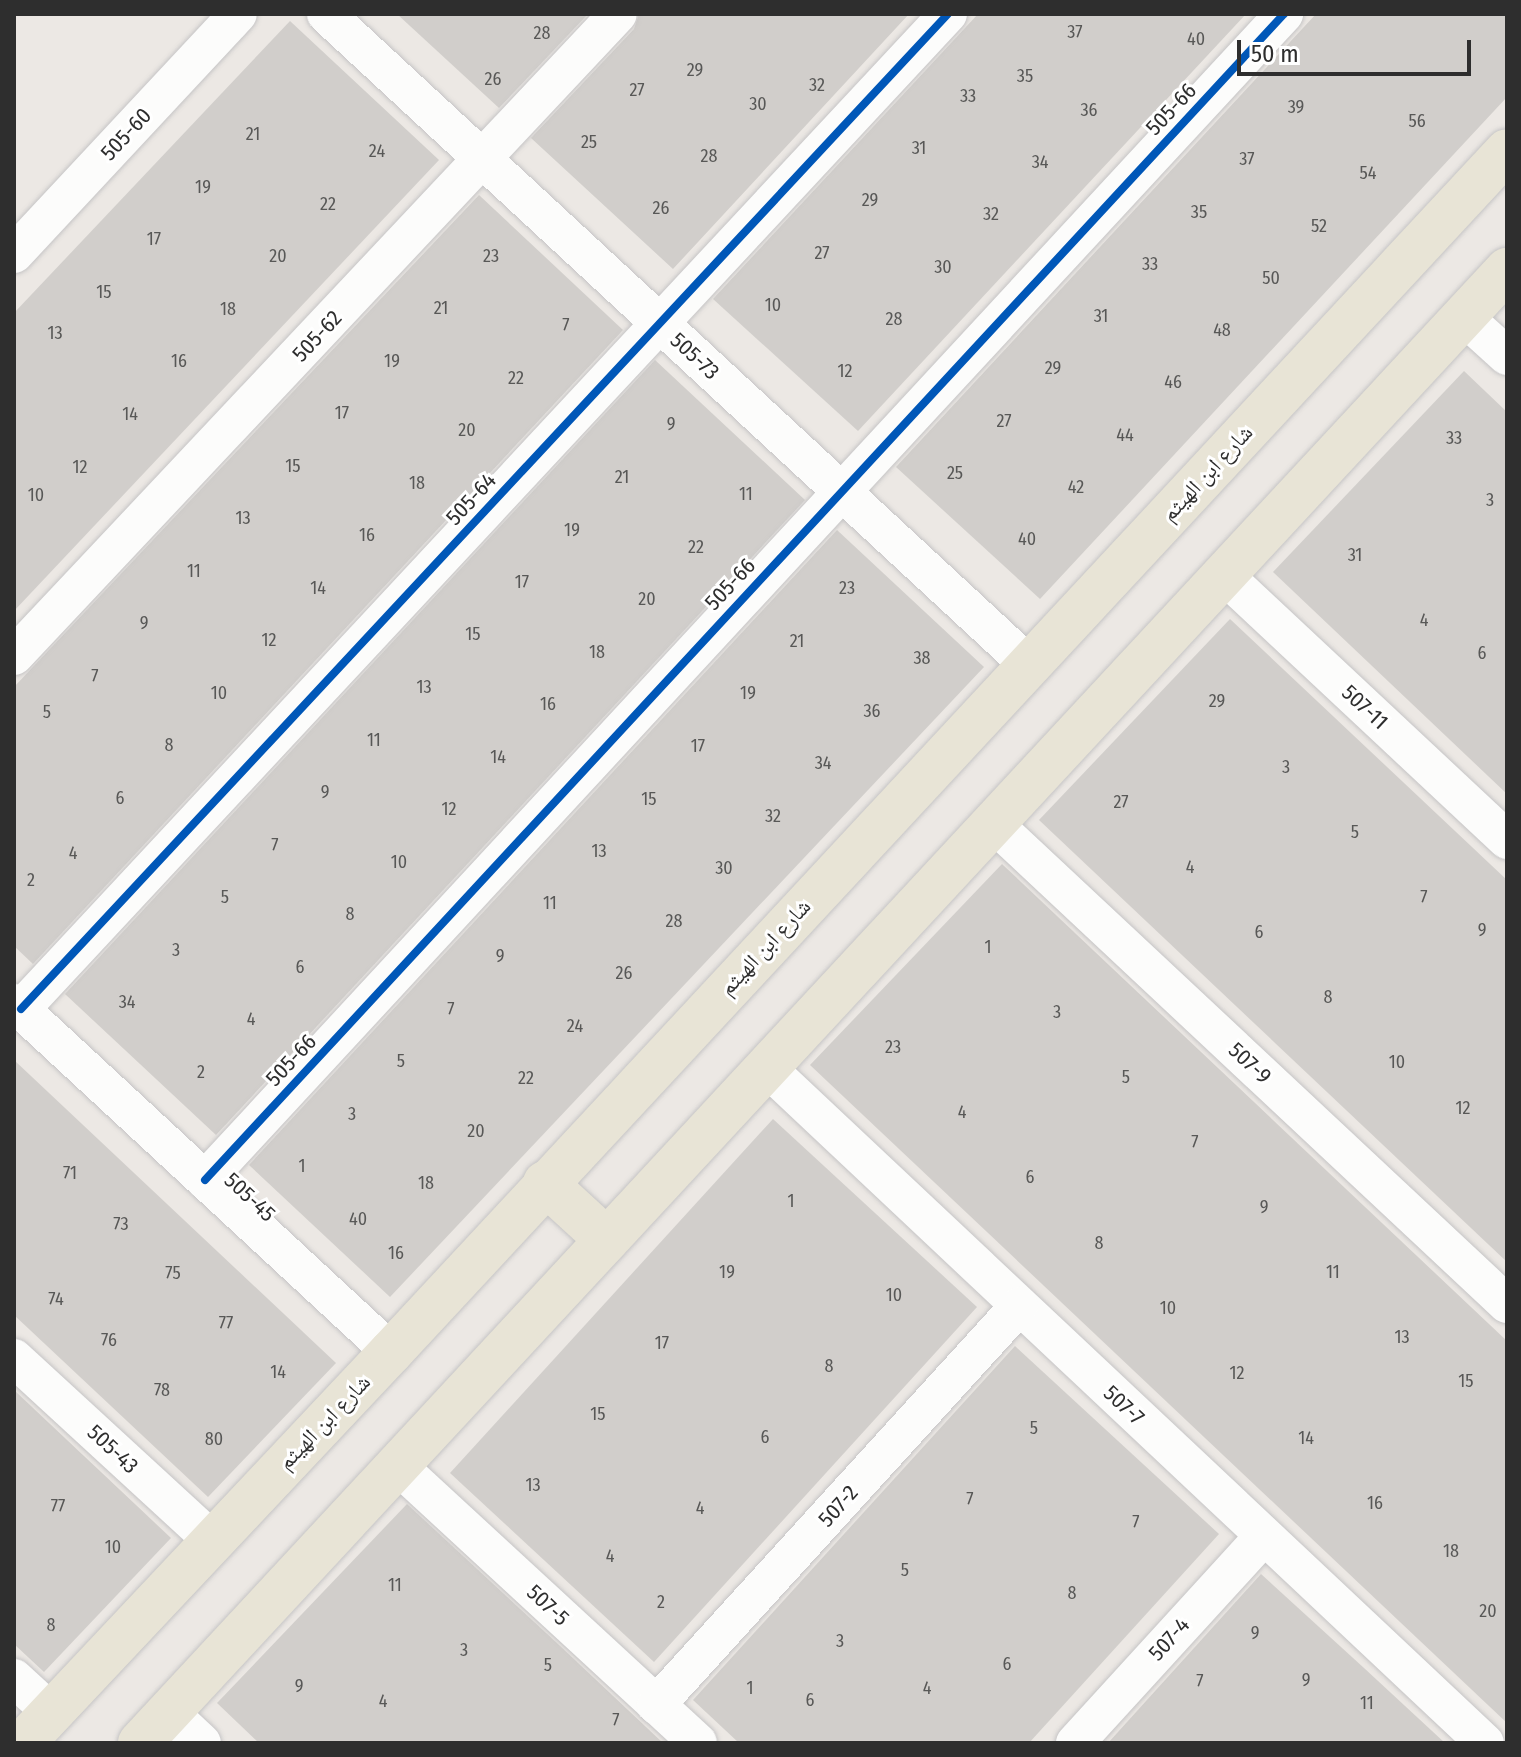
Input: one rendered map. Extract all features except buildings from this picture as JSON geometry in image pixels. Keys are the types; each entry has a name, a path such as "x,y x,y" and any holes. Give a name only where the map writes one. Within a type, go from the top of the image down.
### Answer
{"main road":[{"name":"شارع ابن الهيثم","path":"37,1728 391,1352 1507,151"},
{"path":"154,1727 1507,270"},
{"path":"545,1183 607,1240"}],"street":[{"name":"505-60","path":"14,254 238,14"},
{"name":"505-73","path":"326,14 1028,664"},
{"name":"505-62","path":"14,656 618,14"},
{"name":"505-64","path":"18,1006 948,14"},
{"name":"505-66","path":"205,1180 1284,14"},
{"path":"1464,317 1507,356"},
{"name":"507-11","path":"1224,575 1507,840"},
{"name":"507-9","path":"993,823 1507,1304"},
{"name":"505-45","path":"18,1006 391,1352"},
{"name":"507-7","path":"765,1066 1485,1743"},
{"name":"507-2","path":"656,1705 1019,1306"},
{"name":"505-43","path":"14,1358 212,1540"},
{"name":"507-5","path":"398,1466 698,1743"},
{"name":"507-4","path":"1075,1743 1264,1536"},
{"path":"14,1678 37,1728"},
{"path":"154,1727 202,1743"}],"cycle path":[{"path":"21,1009 948,14"},
{"path":"205,1180 1284,14"}]}
